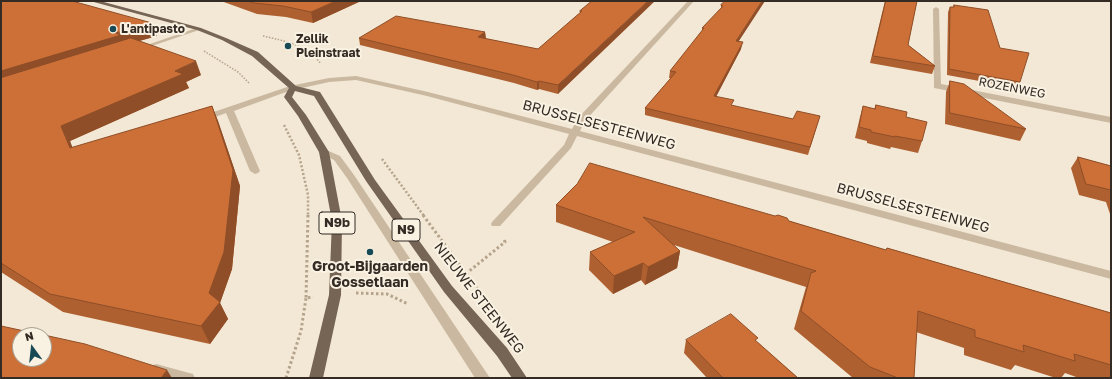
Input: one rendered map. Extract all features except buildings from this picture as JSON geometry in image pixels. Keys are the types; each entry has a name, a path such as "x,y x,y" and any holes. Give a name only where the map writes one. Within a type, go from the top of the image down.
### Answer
{"main road":[{"name":"N9","path":"93,1 199,29 255,54 293,88"},
{"name":"N9b","path":"293,88 288,98 302,115 324,152 336,221 335,295 316,378"},
{"name":"NIEUWE STEENWEG","path":"293,88 317,94 371,181 448,289 502,352 520,378"}],"street":[{"path":"496,224 568,146 581,120 691,1"},
{"name":"ROZENWEG","path":"936,9 937,86 1111,120"},
{"path":"129,51 199,29"},
{"name":"BRUSSELSESTEENWEG","path":"191,123 293,88 329,80 356,78 428,94 1111,275"},
{"path":"228,110 255,171"},
{"name":"N9","path":"324,152 337,158 351,177 483,378"},
{"path":"143,366 188,378"}],"path":[{"path":"448,289 505,242 496,224"},
{"path":"335,295 354,293 387,294 410,304"},
{"path":"286,378 301,331 306,298"}],"place":[{"name":"L'antipasto","path":"113,29"},
{"name":"Zellik Pleinstraat","path":"288,46"},
{"name":"Groot-Bijgaarden Gossetlaan","path":"370,252"}]}
